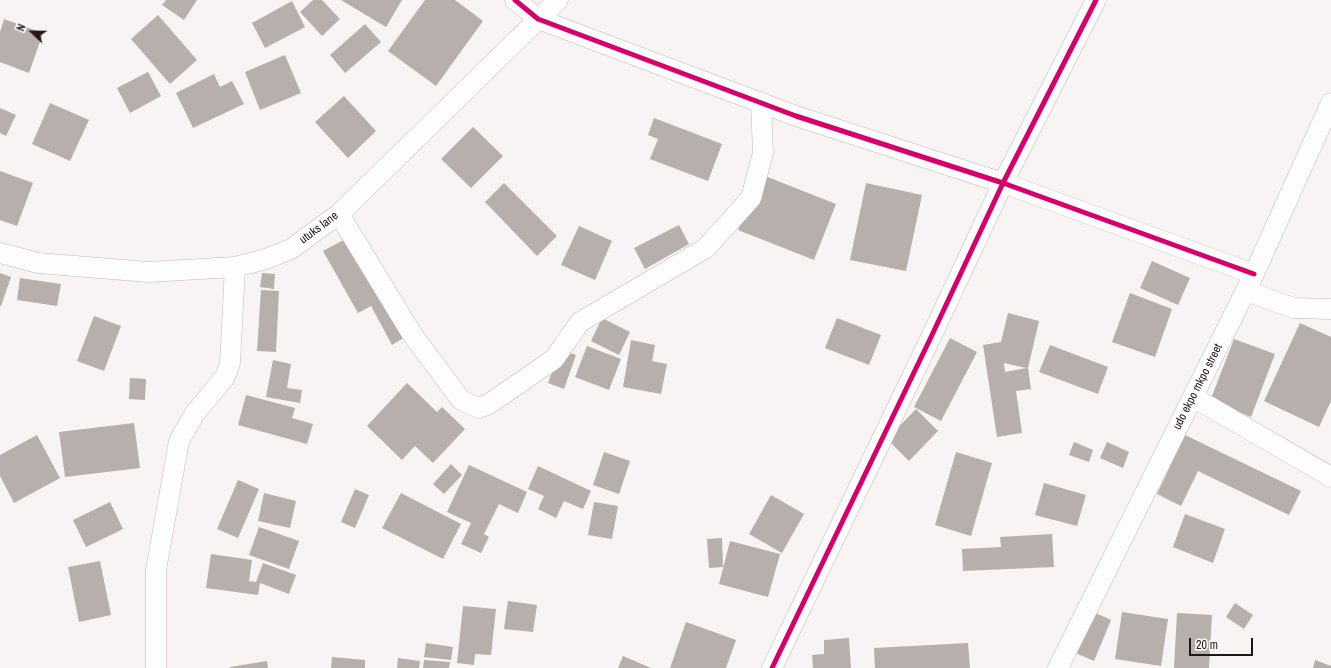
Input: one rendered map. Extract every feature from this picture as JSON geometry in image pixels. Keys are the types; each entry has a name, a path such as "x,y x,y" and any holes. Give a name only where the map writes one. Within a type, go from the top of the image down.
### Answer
{"street":[{"path":"515,0 538,19 796,116 1002,183 1254,274"},
{"name":"utuks lane","path":"0,253 38,262 148,272 235,267 266,259 291,249 339,214 558,0"},
{"path":"772,668 932,335 1002,183 1096,0"},
{"path":"339,214 412,334 461,400 479,408 489,404 554,359 580,322 706,248 751,198 762,153 761,102"},
{"name":"udo ekpo mkpo street","path":"1058,668 1246,291 1331,103"},
{"path":"156,668 156,570 180,441 195,413 225,377 230,363 235,267"},
{"path":"1246,291 1294,308 1331,309"},
{"path":"1193,397 1331,477"}],"building":[{"path":"166,0 197,0 184,20 162,5"},
{"path":"313,0 322,0 340,19 322,36 300,12"},
{"path":"341,0 402,0 386,27"},
{"path":"425,0 455,0 483,21 436,86 388,51"},
{"path":"292,1 305,27 265,48 252,23"},
{"path":"158,15 197,60 170,84 131,39"},
{"path":"4,19 43,33 29,73 0,62 0,32"},
{"path":"365,24 381,42 345,73 330,55"},
{"path":"285,55 301,93 260,110 245,72"},
{"path":"148,72 161,96 130,113 117,88"},
{"path":"214,74 220,87 232,81 244,104 193,128 176,93"},
{"path":"344,96 376,131 348,158 315,122"},
{"path":"50,103 89,120 70,161 32,144"},
{"path":"0,108 16,115 6,136 0,133"},
{"path":"654,118 722,144 708,181 650,159 658,139 648,135"},
{"path":"473,127 503,156 471,188 441,159"},
{"path":"0,171 33,183 17,226 0,220"},
{"path":"760,174 836,204 814,260 738,230"},
{"path":"504,183 557,236 537,256 485,202"},
{"path":"866,183 922,195 906,271 850,260"},
{"path":"679,225 689,244 645,269 634,248"},
{"path":"579,226 612,241 595,280 561,265"},
{"path":"351,236 407,336 392,345 371,306 358,313 323,251"},
{"path":"1152,261 1190,278 1178,305 1140,288"},
{"path":"0,273 11,277 1,306 0,306"},
{"path":"262,273 275,274 274,289 260,287"},
{"path":"20,278 61,284 57,306 17,300"},
{"path":"261,290 279,291 276,352 257,351"},
{"path":"1130,293 1172,309 1155,357 1112,342"},
{"path":"1008,313 1039,321 1028,368 1031,389 1016,391 1022,433 997,437 983,345 1001,342","holes":["1004,363 1026,368 1005,372"]},
{"path":"94,316 121,326 104,371 77,361"},
{"path":"602,318 630,332 619,355 591,341"},
{"path":"837,318 881,335 869,365 825,348"},
{"path":"1300,323 1331,337 1331,401 1319,427 1264,401"},
{"path":"950,338 977,352 941,421 914,407"},
{"path":"1234,339 1275,354 1251,417 1210,401"},
{"path":"631,340 655,345 652,361 667,364 661,394 623,387"},
{"path":"1050,345 1108,367 1098,394 1039,372"},
{"path":"587,346 621,359 609,390 575,377"},
{"path":"560,349 576,355 564,389 548,383"},
{"path":"273,360 291,364 287,388 302,390 300,403 266,397"},
{"path":"130,378 146,379 145,400 129,399"},
{"path":"407,383 437,412 442,407 465,429 433,463 415,446 402,460 367,426"},
{"path":"246,395 295,408 292,418 313,424 307,444 238,425"},
{"path":"916,409 938,431 909,461 887,439"},
{"path":"134,423 140,468 65,477 59,432"},
{"path":"37,435 60,478 14,503 0,476 0,455"},
{"path":"1185,435 1301,491 1289,515 1198,471 1181,506 1157,494"},
{"path":"1074,442 1093,450 1089,462 1069,455"},
{"path":"1107,442 1129,452 1123,468 1100,458"},
{"path":"604,452 630,461 619,494 593,485"},
{"path":"956,452 992,463 971,536 935,525"},
{"path":"451,464 462,475 444,494 433,484"},
{"path":"469,465 527,492 518,513 499,504 484,534 489,537 481,553 461,544 471,523 447,512"},
{"path":"538,466 591,491 583,509 564,501 556,518 538,509 544,496 528,489"},
{"path":"238,480 259,489 238,538 217,529"},
{"path":"1044,483 1086,495 1077,526 1035,515"},
{"path":"355,489 369,495 355,528 341,522"},
{"path":"264,493 296,501 290,528 258,521"},
{"path":"401,493 461,524 443,559 382,528"},
{"path":"771,495 804,514 782,553 749,534"},
{"path":"110,502 123,529 86,547 73,520"},
{"path":"594,502 618,506 612,539 588,535"},
{"path":"1185,514 1225,529 1213,563 1173,547"},
{"path":"259,527 299,541 289,569 249,555"},
{"path":"1052,534 1054,567 963,571 962,549 1001,547 1000,537"},
{"path":"722,538 723,567 709,568 707,539"},
{"path":"730,541 780,554 768,597 719,584"},
{"path":"211,554 252,560 249,581 256,582 263,563 296,575 289,594 260,583 258,595 206,588"},
{"path":"100,561 111,615 79,622 68,567"},
{"path":"508,601 537,605 533,632 504,629"},
{"path":"1235,603 1253,615 1244,629 1226,617"},
{"path":"463,606 496,609 491,655 475,654 474,665 457,663"},
{"path":"1089,610 1111,620 1094,661 1071,651"},
{"path":"1122,612 1168,619 1161,666 1115,659"},
{"path":"1177,613 1212,615 1209,668 1174,668"},
{"path":"686,622 736,640 726,668 670,668"},
{"path":"849,638 851,668 813,668 812,655 824,654 824,640"},
{"path":"426,643 453,647 451,660 424,657"},
{"path":"968,643 970,668 875,668 874,648"},
{"path":"623,656 651,668 618,668"},
{"path":"332,657 365,660 365,668 331,668"},
{"path":"398,658 420,661 419,668 397,668"},
{"path":"424,660 450,662 449,668 423,668"},
{"path":"1315,660 1331,666 1331,668 1313,668"},
{"path":"267,661 268,668 230,668 230,667"}],"cycle path":[{"path":"515,0 538,19 796,116 1003,183 1254,274"},
{"path":"772,668 932,335 1003,183 1096,0"}]}
